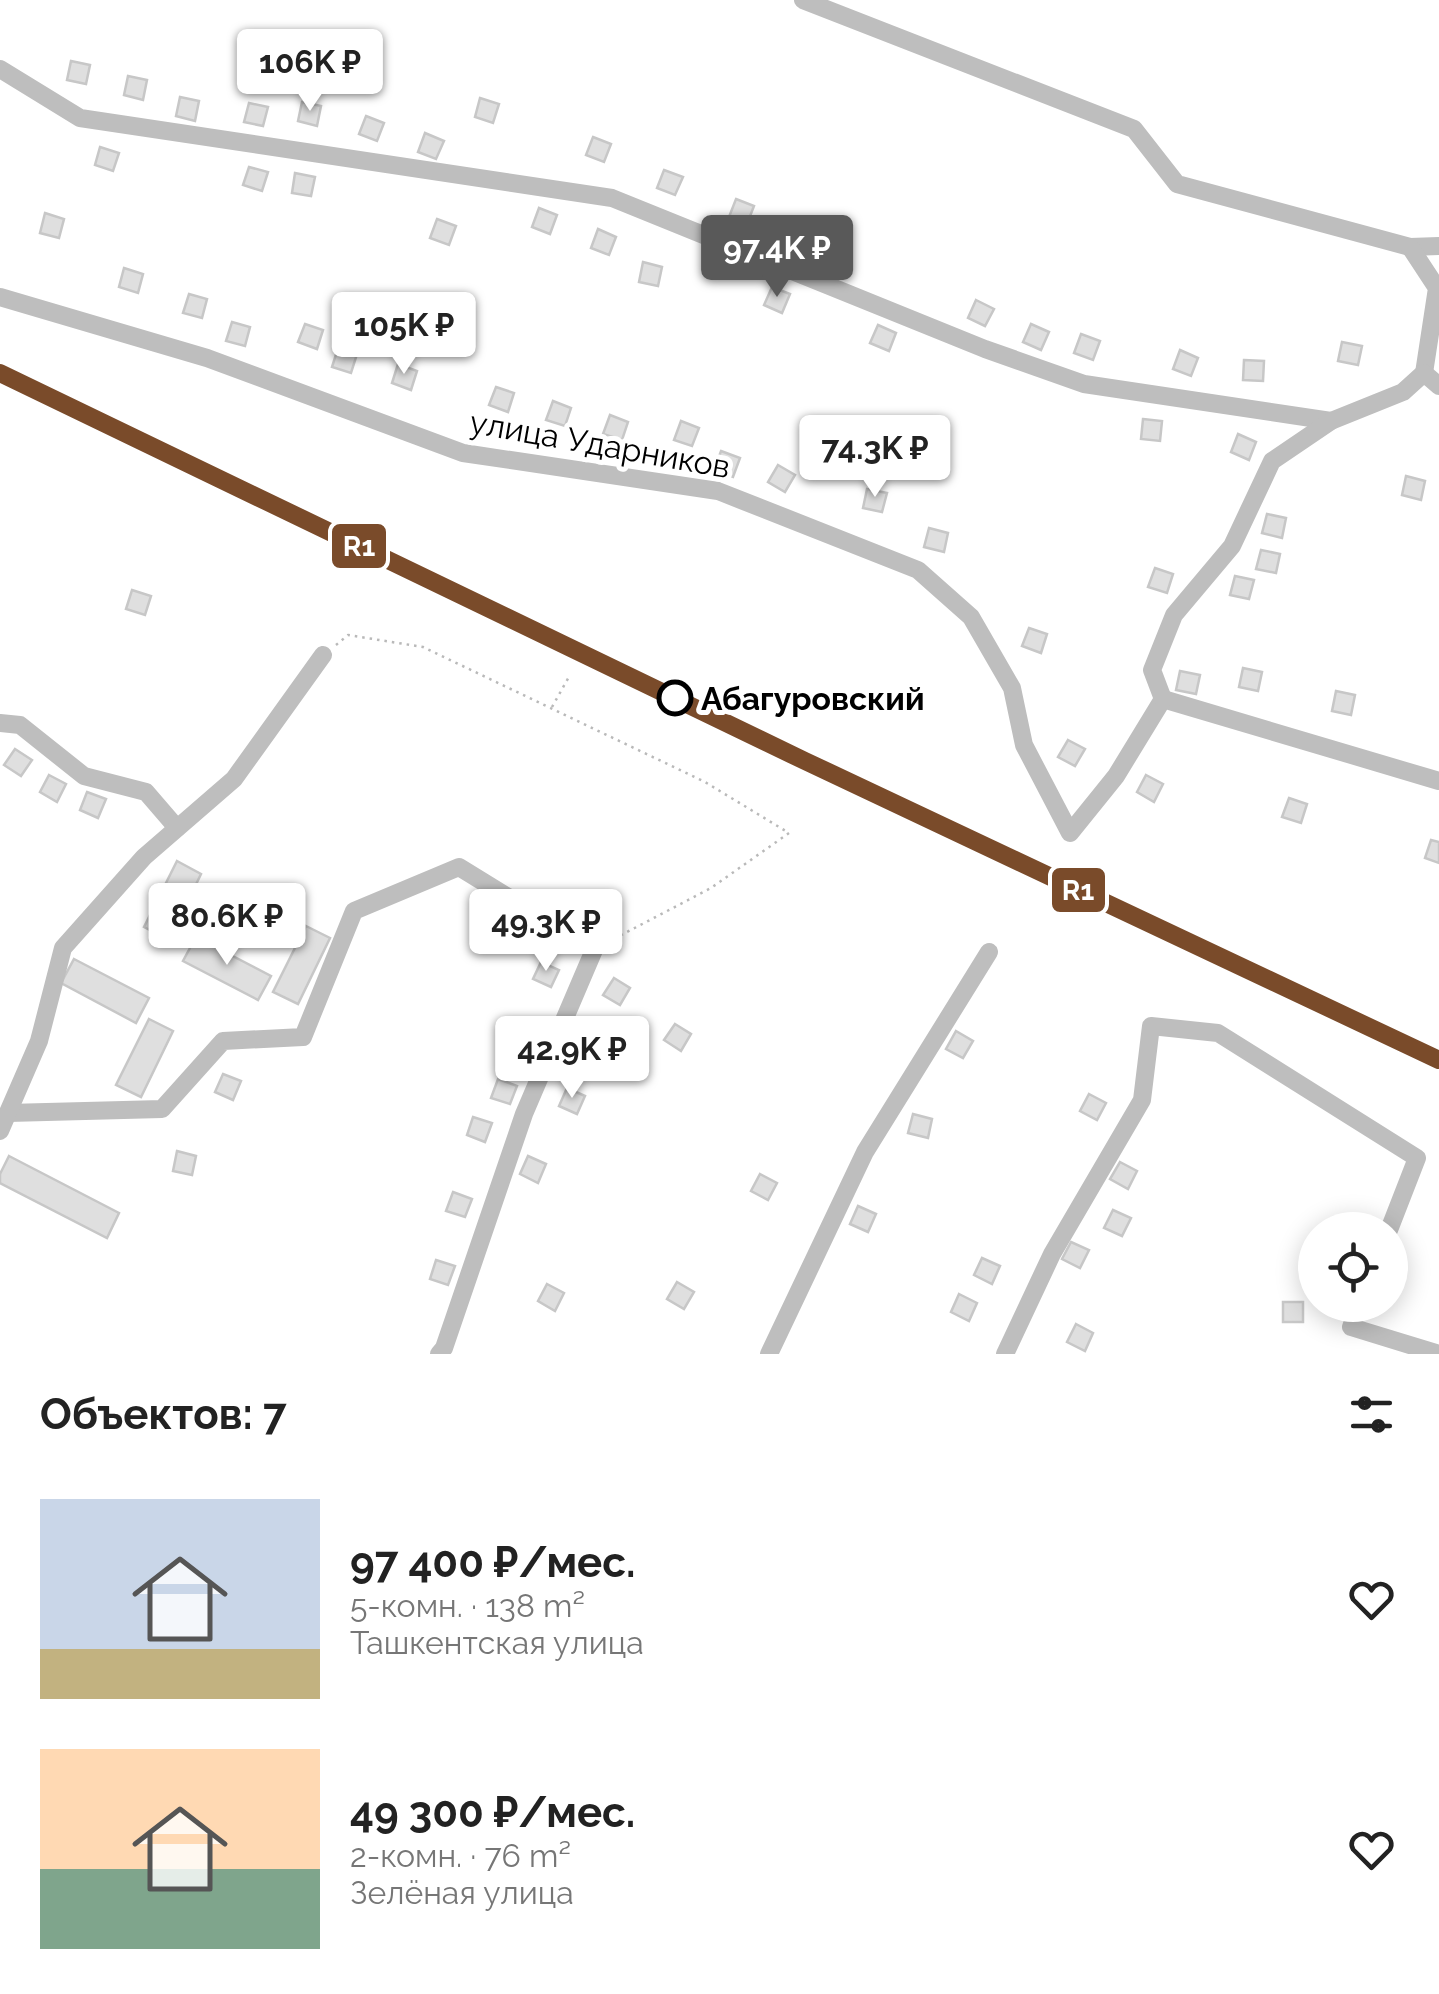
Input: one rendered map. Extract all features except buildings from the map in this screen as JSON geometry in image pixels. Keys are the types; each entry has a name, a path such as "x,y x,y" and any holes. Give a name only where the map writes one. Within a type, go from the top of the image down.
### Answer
{"street":[{"path":"803,0 1134,129 1177,184 1410,246 1439,246"},
{"path":"0,70 80,118 612,198 968,342 1084,384 1331,421"},
{"path":"1410,246 1438,288 1424,373 1404,392 1331,421 1272,461 1232,546 1174,615 1152,670 1163,698 1439,781"},
{"name":"улица Ударников","path":"0,298 207,358 463,454 718,491 918,570 971,617 980,631 1012,688 1024,746 1070,833 1116,776 1163,698"},
{"path":"1424,373 1439,386"},
{"path":"0,1131 39,1041 63,948 144,857 234,779 323,656"},
{"path":"0,724 20,725 84,776 146,792 178,828"},
{"path":"8,1113 162,1109 223,1041 303,1037 354,912 459,867 594,950 524,1114 439,1354"},
{"path":"769,1354 865,1152 989,952"},
{"path":"1005,1354 1052,1254 1142,1100 1151,1026 1218,1033 1417,1158 1395,1212"},
{"path":"1353,1322 1351,1326 1439,1354"}],"path":[{"path":"323,656 348,636 423,647 705,782 790,833 711,888 594,950"},
{"path":"552,708 570,676"}],"transit line":[{"name":"R1","path":"0,373 805,761 1439,1060"}],"place":[{"name":"Абагуровский","path":"675,698"}]}
